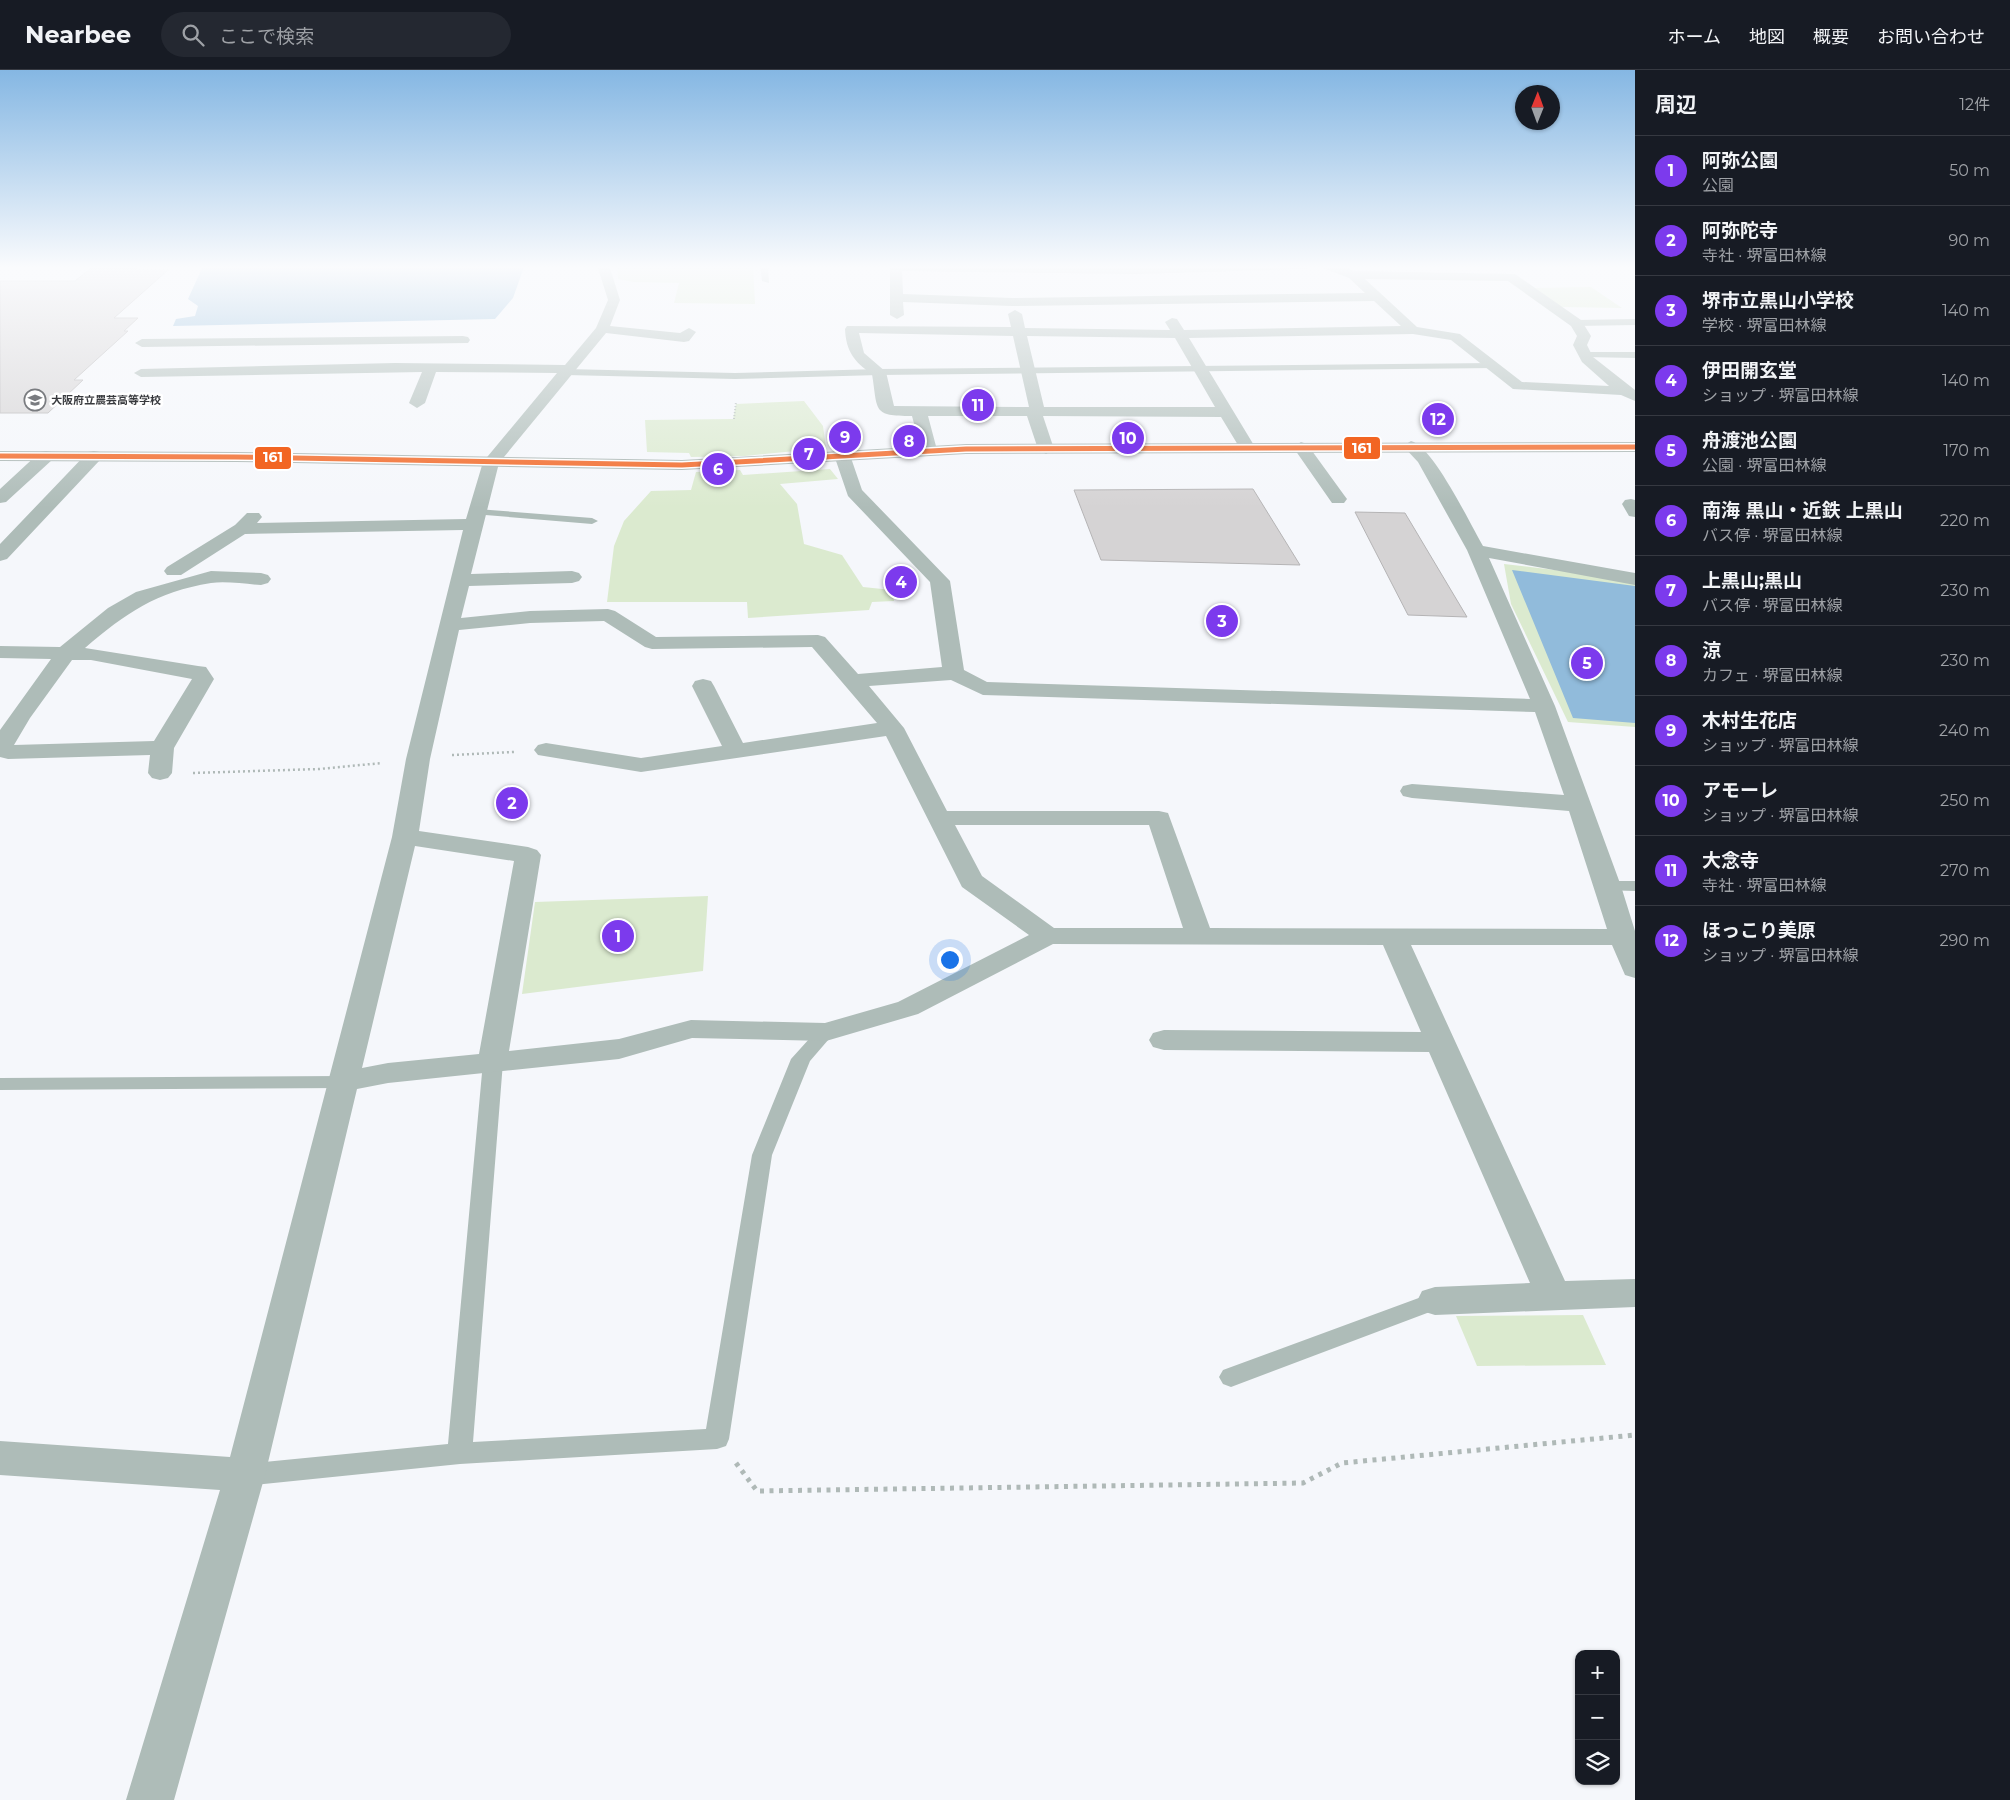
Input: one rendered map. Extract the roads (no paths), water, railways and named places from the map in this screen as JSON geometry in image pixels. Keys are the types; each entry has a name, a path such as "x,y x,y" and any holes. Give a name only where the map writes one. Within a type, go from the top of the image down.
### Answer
{"main road":[{"path":"0,456 682,465 929,450 1411,446 1635,448"}],"street":[{"path":"229,370 251,346"},
{"path":"416,403 438,367 456,346"},
{"path":"150,1800 245,1476 405,837 418,759 475,518 491,462 588,346"},
{"path":"852,346 863,361 879,372 884,402 888,411 1226,412"},
{"path":"1024,346 1037,408 1034,412 1046,449"},
{"path":"1187,346 1248,447"},
{"path":"1466,346 1518,386 1629,393"},
{"path":"1580,346 1588,359 1629,393"},
{"path":"142,373 438,367 567,371"},
{"path":"919,412 929,450"},
{"path":"1411,446 1425,460 1476,550 1544,706 1608,886 1623,937 1635,969"},
{"path":"1302,447 1338,499"},
{"path":"842,455 854,492 940,580 954,673"},
{"path":"0,498 46,456"},
{"path":"0,555 94,456"},
{"path":"1326,480 1345,481"},
{"path":"174,571 241,529 256,514"},
{"path":"241,529 424,524 475,518"},
{"path":"1476,550 1635,580"},
{"path":"162,748 8,752 1,748 9,718 68,652 116,612 143,596 211,578 261,579"},
{"path":"460,580 572,578"},
{"path":"449,625 530,617 608,615 652,643 818,641 893,728 971,881 1048,936"},
{"path":"0,652 91,654 198,672 203,678 162,748 160,773"},
{"path":"854,681 954,673 982,688 1544,706"},
{"path":"703,686 736,751"},
{"path":"546,750 641,765 893,728"},
{"path":"1412,791 1579,804"},
{"path":"939,818 1159,818 1199,936"},
{"path":"405,837 528,855 498,1020 493,1062"},
{"path":"343,1082 388,1073 619,1049 691,1029 826,1032 908,1008 1048,936 1623,937"},
{"path":"1393,936 1438,1042 1553,1295"},
{"path":"1164,1040 1438,1042"},
{"path":"1435,1301 1635,1293"},
{"path":"0,1458 245,1476"}],"lane":[{"path":"1586,354 1635,355"},
{"path":"567,371 735,376 1029,370 1491,366"},
{"path":"475,518 592,521"},
{"path":"1608,886 1635,886"},
{"path":"245,1476 460,1453 717,1439 762,1155 801,1059 826,1032"},
{"path":"460,1453 493,1062"},
{"path":"0,1084 343,1082"},
{"path":"1231,1377 1435,1301"}],"water":[{"path":"1512,570 1635,586 1635,723 1573,718"}],"place":[{"name":"大阪府立農芸高等学校","path":"35,400"},
{"name":"大念寺","path":"978,405"},
{"name":"ほっこり美原","path":"1438,419"},
{"name":"木村生花店","path":"845,437"},
{"name":"アモーレ","path":"1128,438"},
{"name":"涼","path":"909,441"},
{"name":"上黒山;黒山","path":"809,454"},
{"name":"南海 黒山・近鉄 上黒山","path":"718,469"},
{"name":"伊田開玄堂","path":"901,582"},
{"name":"堺市立黒山小学校","path":"1222,621"},
{"name":"舟渡池公園","path":"1587,663"},
{"name":"阿弥陀寺","path":"512,803"},
{"name":"阿弥公園","path":"618,936"}]}
